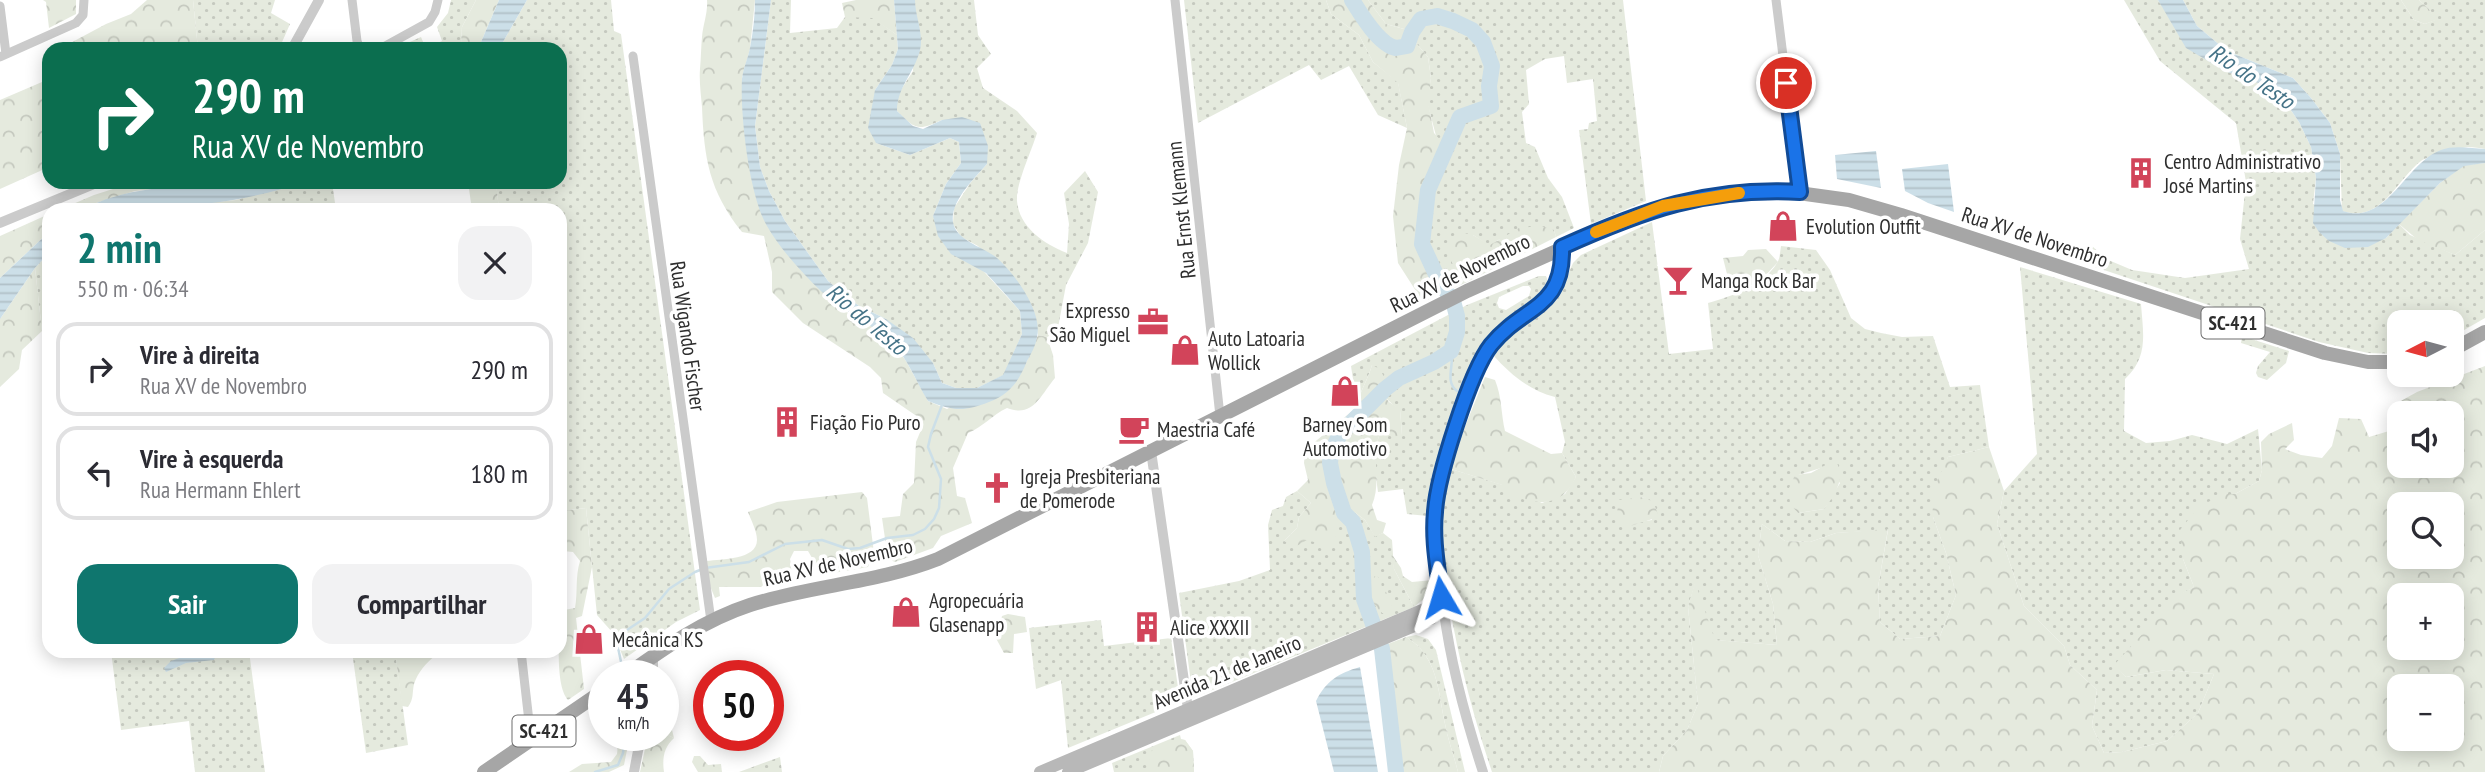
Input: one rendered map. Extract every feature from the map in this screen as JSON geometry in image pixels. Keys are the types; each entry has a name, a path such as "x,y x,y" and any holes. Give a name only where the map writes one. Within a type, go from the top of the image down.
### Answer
{"main road":[{"name":"Rua XV de Novembro","path":"647,660 710,621 753,604 883,577 920,566 1467,291 1644,212 1685,201 1741,192 1800,192 1849,200 2325,353 2368,362 2387,362"},
{"path":"1434,612 1439,582 1434,528 1437,492 1469,392 1491,345 1552,292 1562,271 1562,247"},
{"path":"2464,343 2485,331"},
{"name":"Avenida 21 de Janeiro","path":"1040,772 1188,709 1434,612"},
{"name":"Avenida 21 de Janeiro","path":"1068,772 1369,638"},
{"name":"SC-421","path":"484,772 588,701"}],"street":[{"path":"0,6 3,55 76,23 83,15 84,0"},
{"path":"296,42 319,0"},
{"path":"352,0 359,42"},
{"path":"393,42 429,22 438,0"},
{"name":"Rua Ernst Klemann","path":"1175,0 1220,416"},
{"path":"1776,0 1800,192"},
{"name":"Rua Wigando Fischer","path":"633,56 710,621"},
{"path":"48,203 82,189"},
{"path":"0,223 42,206"},
{"path":"1151,451 1188,709"},
{"path":"1434,612 1447,639 1483,772"},
{"path":"522,658 531,739"},
{"path":"634,772 638,751"}],"green space":[{"path":"43,0 76,0 76,14 49,28 46,2"},
{"path":"147,0 193,0 197,42 72,42 131,14"},
{"path":"193,0 275,0 271,13 290,24 282,42 197,42"},
{"path":"451,0 476,0 462,27 461,42 440,42 442,41 437,27 448,13"},
{"path":"476,0 499,0 481,42 461,42 462,27"},
{"path":"527,0 611,0 614,31 621,34 700,610 676,622 624,659 613,633 597,615 586,508 567,510 567,203 498,203 497,189 567,189 567,42 503,42"},
{"path":"707,0 755,0 750,49 742,77 745,135 757,200 793,260 839,308 867,323 893,343 928,401 947,409 1026,363 1038,335 1047,337 1053,355 1055,378 1030,408 1007,408 968,433 953,468 957,496 965,498 972,523 941,536 933,548 895,562 888,559 882,518 900,516 903,494 914,483 916,442 921,430 918,417 883,393 881,378 870,367 803,323 772,292 772,272 764,236 742,232 715,188 704,142 700,83"},
{"path":"771,0 791,0 790,33 837,28 845,17 872,17 897,35 898,49 892,65 875,90 876,143 910,155 950,138 959,142 961,163 946,184 933,216 1020,311 1022,334 1004,375 977,388 956,388 942,383 933,363 886,319 859,306 828,281 785,221 760,167 755,126"},
{"path":"856,0 894,0 897,35 872,18 845,17 842,3"},
{"path":"915,0 974,0 978,35 991,54 977,68 983,88 1017,111 1037,133 1017,194 1022,219 1028,227 1050,245 1067,253 1069,224 1064,193 1085,171 1098,192 1088,243 1066,285 1057,333 1047,337 1038,335 1033,309 978,246 961,237 953,224 954,208 987,164 942,120 918,127 897,111 897,96 913,71"},
{"path":"1184,0 1326,0 1331,14 1359,35 1373,62 1398,82 1407,128 1378,115 1349,66 1321,80 1309,65 1198,123"},
{"path":"1326,0 1368,0 1386,24 1404,29 1428,57 1431,78 1428,102 1434,133 1446,146 1424,191 1422,237 1429,263 1445,292 1423,302 1398,263 1393,216 1407,128 1398,83 1373,62 1359,35 1331,14"},
{"path":"1368,0 1623,0 1646,201 1591,224 1579,130 1588,129 1589,123 1597,121 1593,79 1567,83 1564,56 1545,59 1526,70 1529,104 1522,112 1526,143 1535,147 1548,178 1562,197 1574,228 1556,237 1554,230 1498,240 1490,246 1473,235 1456,277 1465,283 1445,292 1426,259 1420,236 1423,200 1431,177 1442,158 1427,102 1431,78 1428,57 1404,29 1386,24"},
{"path":"2124,0 2158,0 2171,20 2225,71 2261,84 2284,100 2311,147 2316,178 2313,204 2386,238 2399,224 2410,235 2455,255 2485,230 2485,318 2464,330 2464,310 2387,310 2387,354 2368,353 2319,342 2083,263 2078,250 2092,246 2106,259 2132,270 2185,278 2249,269 2240,239 2246,182 2236,123 2160,61"},
{"path":"2183,0 2401,0 2414,20 2425,24 2435,20 2429,9 2419,0 2485,0 2485,149 2468,147 2424,159 2378,206 2356,213 2342,211 2340,154 2330,123 2293,78 2227,51 2197,26"},
{"path":"2401,0 2419,0 2436,20 2425,24 2414,20"},
{"path":"421,37 423,42 410,42"},
{"path":"42,82 42,170 0,189 0,100"},
{"path":"2485,163 2485,230 2455,255 2418,240 2399,224 2440,183 2464,165"},
{"path":"113,189 154,189 135,191 96,203 75,203"},
{"path":"276,189 333,189 335,203 205,203 236,200"},
{"path":"469,189 497,189 498,203 471,203"},
{"path":"42,217 42,239 0,278 0,236"},
{"path":"1652,222 1669,354 1713,349 1708,303 1737,293 1764,278 1778,261 1781,246 1816,250 1830,270 1851,318 1865,329 1881,333 1902,337 1933,336 1950,387 1980,385 1989,447 1948,457 1933,517 1946,553 1956,595 1940,636 1900,639 1880,622 1878,587 1888,530 1836,533 1810,542 1785,541 1762,524 1758,555 1773,604 1777,645 1714,640 1695,584 1688,607 1698,704 1687,730 1663,756 1659,772 1492,772 1470,699 1453,625 1440,538 1441,510 1451,469 1503,485 1542,503 1565,494 1576,477 1562,453 1565,442 1555,397 1521,381 1493,355 1559,295 1573,263 1581,255","holes":["1824,467 1840,483 1824,509 1798,513 1795,476","1645,497 1652,520 1639,522 1628,500"]},
{"path":"1541,226 1554,230 1556,237 1465,283 1457,277 1447,248 1452,237 1459,232 1473,235 1490,245 1519,228"},
{"path":"1766,249 1778,262 1764,277 1738,294 1729,282 1723,258 1743,256 1748,250"},
{"path":"42,260 42,331 35,268"},
{"path":"2020,267 2141,304 2143,344 2138,362 2125,379 2124,431 2146,443 2170,441 2192,435 2227,444 2258,429 2262,470 2259,481 2235,494 2226,494 2183,559 2194,587 2178,596 2115,665 2126,677 2166,670 2214,674 2198,713 2167,741 2122,752 2104,753 2092,726 2097,690 2070,665 2064,646 2024,606 1997,524 2004,491 2037,454"},
{"path":"35,268 42,331 22,350 19,369 0,387 0,319"},
{"path":"1539,276 1546,276 1548,281 1537,298 1496,330 1480,347 1444,448 1428,516 1407,514 1403,489 1378,492 1375,467 1377,442 1383,428 1402,435 1400,410 1381,390 1372,365 1357,407 1351,366 1467,305","holes":["1529,286 1529,296 1506,310 1499,308 1499,297"]},
{"path":"2242,336 2289,351 2286,363 2267,380 2258,377 2258,366 2270,352 2241,343"},
{"path":"1372,365 1380,369 1385,379 1378,388 1389,402 1400,409 1402,435 1396,437 1383,428 1376,446 1376,486 1372,505 1377,520 1386,523 1383,533 1375,537 1365,520 1353,511 1336,520 1338,533 1328,546 1307,540 1295,547 1284,541 1297,528 1299,517 1311,503 1297,491 1308,480 1304,463 1305,450 1357,407"},
{"path":"2485,366 2485,772 1659,772 1663,756 1687,730 1698,704 1688,607 1695,582 1715,640 1777,645 1773,604 1758,555 1762,524 1785,541 1810,542 1836,533 1888,529 1878,587 1880,622 1900,639 1940,636 1956,595 1946,553 1933,517 1932,492 1948,457 1989,447 2004,491 1997,524 2024,606 2064,646 2070,665 2097,690 2092,726 2104,753 2122,752 2167,741 2198,713 2214,674 2166,670 2126,677 2114,665 2178,595 2194,587 2183,559 2180,530 2199,506 2226,494 2235,494 2259,481 2262,470 2261,442 2269,434 2292,423 2294,440 2285,449 2301,455 2322,458 2332,446 2339,418 2361,419 2369,437 2387,432 2387,478 2464,478 2464,401 2401,401 2430,387 2464,387 2464,374"},
{"path":"1485,377 1495,380 1505,431 1551,454 1562,453 1576,477 1563,495 1547,502 1528,500 1507,494 1502,485 1451,469"},
{"path":"1831,462 1837,463 1840,475 1832,498 1824,509 1798,513 1790,504 1789,488 1795,475 1811,473"},
{"path":"1297,491 1311,503 1299,517 1297,528 1284,541 1353,511 1365,520 1375,536 1383,533 1392,540 1394,569 1414,607 1193,698 1179,593 1239,581 1270,570 1268,525 1272,510 1283,506 1286,497"},
{"path":"862,492 867,498 874,553 868,567 822,575 808,551 794,551 790,559 792,575 787,581 772,577 761,587 719,587 720,596 715,598 710,586 707,561 745,555 755,547 756,533 748,512 777,502"},
{"path":"1645,497 1654,503 1658,515 1629,527 1617,519 1618,500"},
{"path":"586,508 592,567 582,616 576,618 584,689 568,700 561,682 559,658 567,658 567,609 575,608 580,561 573,552 567,551 567,510"},
{"path":"1391,553 1403,576 1412,582 1433,580 1426,597 1414,607 1394,569"},
{"path":"1376,575 1381,580 1382,590 1391,599 1392,613 1385,615 1373,602 1370,591"},
{"path":"1008,614 1025,617 1027,632 1014,634 1013,653 1004,653 992,631 999,628 1002,616"},
{"path":"1101,620 1104,646 1171,638 1180,702 1068,748 1061,680 1036,689 1029,628"},
{"path":"1416,635 1428,639 1436,650 1465,772 1458,772 1431,664 1417,645 1406,637"},
{"path":"1406,637 1417,645 1431,664 1458,772 1391,772 1386,733 1386,702 1375,649"},
{"path":"112,658 250,658 265,772 195,772 189,721 121,730"},
{"path":"353,658 396,658 408,745 366,753"},
{"path":"396,658 433,658 418,676 408,707 402,706"},
{"path":"1180,735 1193,751 1194,772 1114,772 1112,763"},
{"path":"1177,739 1185,740 1193,751 1194,772 1149,772 1150,752"},
{"path":"617,751 627,751 624,765 609,772 569,772 582,764 611,762"},
{"path":"645,751 665,751 664,772 640,772"},
{"path":"694,756 700,756 708,765 721,764 722,772 698,772 692,762"},
{"path":"780,757 782,772 739,772"}],"water":[{"path":"499,0 527,0 503,42 481,42"},
{"name":"Rio do Testo","path":"755,0 771,0 755,126 760,167 785,221 828,281 859,306 886,319 913,338 933,363 942,383 956,388 977,388 1003,375 1022,334 1020,311 986,273 951,254 938,236 933,216 946,184 961,163 959,142 950,138 910,155 876,143 868,128 875,90 892,65 898,49 894,0 915,0 921,38 920,50 903,87 897,111 913,126 923,129 942,120 962,117 980,123 988,146 987,164 955,206 955,229 965,239 992,254 1004,265 1026,294 1036,316 1038,327 1034,346 1021,375 1003,395 965,409 945,407 928,401 897,348 822,292 792,261 767,226 755,195 743,113 742,79 751,42"},
{"name":"Rio do Testo","path":"2158,0 2183,0 2197,26 2227,51 2293,78 2311,98 2330,123 2340,154 2340,200 2343,211 2358,213 2372,210 2384,202 2428,157 2446,148 2485,149 2485,163 2464,166 2440,183 2386,238 2368,247 2345,248 2329,241 2313,223 2316,178 2311,147 2284,100 2261,84 2225,71 2186,48"},
{"path":"1876,151 1881,188 1837,179 1835,155"},
{"path":"1948,164 1954,212 1905,191 1902,169"},
{"path":"154,189 280,189 208,203 96,203 132,192"},
{"path":"42,239 42,260 0,319 0,278"},
{"path":"179,658 215,658 186,663 166,672 164,668"},
{"path":"1360,667 1378,772 1334,772 1316,701 1334,679"}],"waterway":[{"path":"1352,0 1371,28 1390,46 1407,46 1421,19 1437,16 1472,30 1483,42 1492,66 1489,86 1491,106 1460,117 1428,190 1422,244 1439,281 1453,301 1457,332 1451,351 1399,378 1385,389 1340,434 1331,453 1334,483 1344,513 1353,522 1362,552 1364,599 1382,649 1396,772"},
{"path":"1451,351 1450,378 1457,391"},
{"path":"621,660 617,643 621,634 645,618 669,589 695,572 705,568 749,562 785,544 822,540 848,549 860,548 887,538 913,535 925,529 939,508 941,479 928,447 942,405"},
{"path":"595,772 618,765 623,751"}],"slow traffic":[{"path":"1596,232 1663,206 1739,193"}],"place":[{"name":"Centro Administrativo José Martins","path":"2141,173"},
{"name":"Evolution Outfit","path":"1783,226"},
{"name":"Manga Rock Bar","path":"1678,280"},
{"name":"Expresso São Miguel","path":"1153,322"},
{"name":"Auto Latoaria Wollick","path":"1185,350"},
{"name":"Barney Som Automotivo","path":"1345,391"},
{"name":"Fiação Fio Puro","path":"787,422"},
{"name":"Maestria Café","path":"1134,429"},
{"name":"Igreja Presbiteriana de Pomerode","path":"997,488"},
{"name":"Agropecuária Glasenapp","path":"906,612"},
{"name":"Alice XXXII","path":"1147,627"},
{"name":"Mecânica KS","path":"589,639"}],"route":[{"path":"1441,597 1434,528 1437,492 1469,392 1491,345 1552,292 1562,271 1562,247 1663,206 1741,192 1800,192 1786,83"}]}
